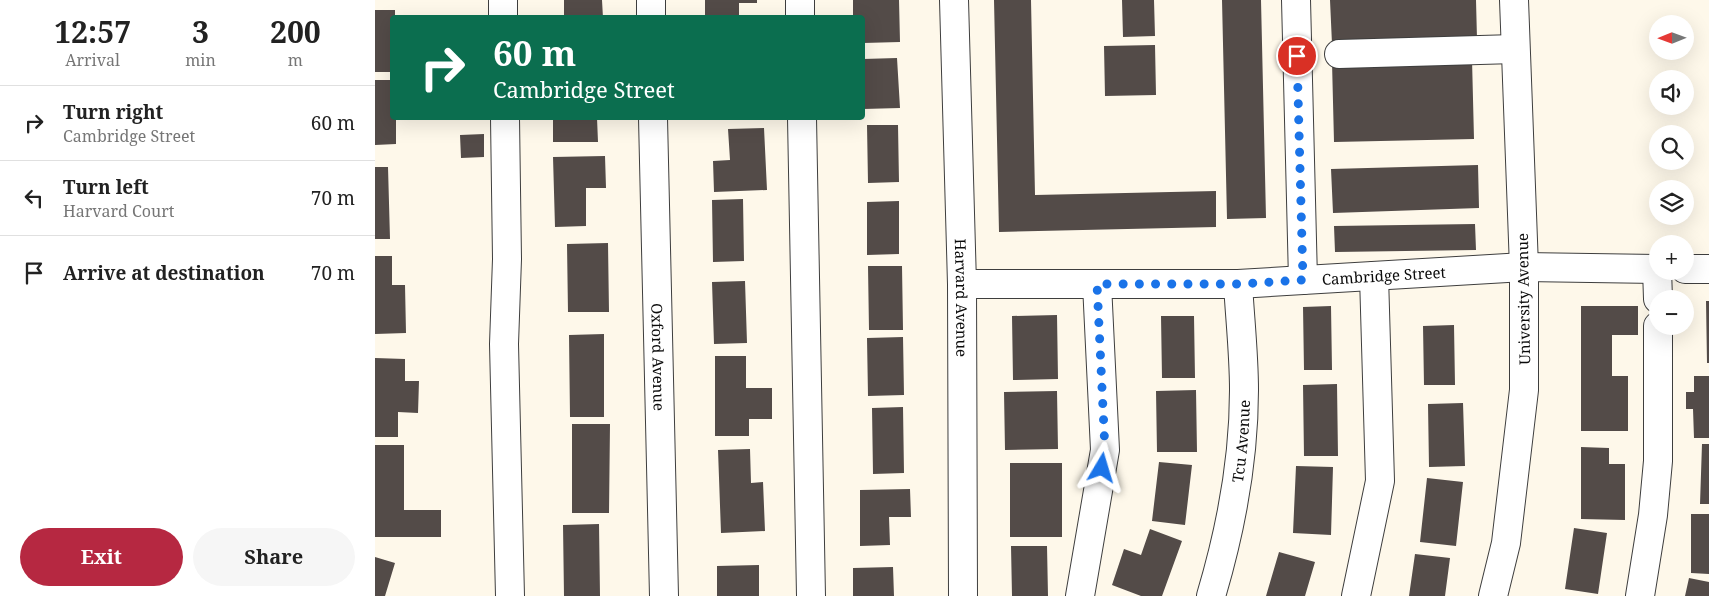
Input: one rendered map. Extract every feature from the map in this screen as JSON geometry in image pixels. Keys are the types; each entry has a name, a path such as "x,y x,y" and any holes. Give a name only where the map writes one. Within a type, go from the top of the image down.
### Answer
{"street":[{"path":"503,0 503,15"},
{"path":"651,0 651,15"},
{"path":"800,0 800,15"},
{"name":"Harvard Avenue","path":"954,0 961,284 963,596"},
{"path":"1296,0 1303,280"},
{"name":"University Avenue","path":"1493,596 1506,543 1525,390 1524,267 1514,0"},
{"path":"1339,54 1515,49"},
{"path":"505,120 507,259 504,344 510,596"},
{"name":"Oxford Avenue","path":"653,120 664,596"},
{"path":"802,120 811,596"},
{"name":"Cambridge Street","path":"961,284 1239,284 1524,267 1649,268"},
{"path":"1694,269 1709,269"},
{"path":"1356,596 1379,481 1374,276"},
{"path":"1080,596 1105,450 1097,284"},
{"name":"Tcu Avenue","path":"1211,596 1220,568 1239,479 1244,390 1239,284"},
{"path":"1640,596 1653,515 1658,460 1658,335"}],"building":[{"path":"564,0 602,0 603,15 564,15"},
{"path":"705,0 757,0 757,3 739,3 739,15 705,15"},
{"path":"853,0 899,0 900,42 865,43 865,15 853,15"},
{"path":"994,0 1031,0 1035,195 1216,191 1216,227 999,232"},
{"path":"1122,0 1154,0 1155,36 1123,37"},
{"path":"1222,0 1261,0 1266,218 1227,219"},
{"path":"1330,0 1476,0 1477,39 1332,44"},
{"path":"375,10 395,10 395,15 390,15 390,72 375,72"},
{"path":"1155,45 1156,95 1105,96 1104,46"},
{"path":"897,58 900,108 865,109 865,59"},
{"path":"1472,59 1474,139 1334,142 1332,62"},
{"path":"375,80 390,80 390,120 396,120 396,144 375,145"},
{"path":"553,120 597,120 598,142 553,142"},
{"path":"867,125 898,125 899,182 868,183"},
{"path":"764,128 767,190 714,192 713,161 730,160 728,129"},
{"path":"484,134 484,157 461,158 460,135"},
{"path":"605,156 606,188 586,188 586,226 555,227 553,157"},
{"path":"1478,165 1479,208 1333,213 1331,169"},
{"path":"375,167 388,167 390,239 375,239"},
{"path":"743,199 744,261 713,262 712,200"},
{"path":"899,201 899,254 867,255 867,202"},
{"path":"1475,224 1476,250 1335,252 1334,226"},
{"path":"608,243 609,312 568,312 567,244"},
{"path":"375,256 392,256 392,285 405,285 406,333 375,334"},
{"path":"868,266 902,266 903,330 869,330"},
{"path":"745,281 747,343 714,344 712,282"},
{"path":"1706,301 1709,301 1709,363 1707,363"},
{"path":"1331,306 1332,370 1304,370 1303,307"},
{"path":"1581,306 1638,306 1638,335 1612,335 1612,376 1628,376 1628,431 1581,431"},
{"path":"1057,315 1058,379 1013,380 1012,316"},
{"path":"1161,316 1194,316 1195,378 1162,378"},
{"path":"1454,325 1455,385 1424,385 1423,326"},
{"path":"604,334 604,417 570,417 569,335"},
{"path":"903,337 904,395 868,396 867,338"},
{"path":"715,356 746,356 746,388 772,388 772,419 749,419 749,436 715,436"},
{"path":"375,358 405,359 405,381 419,381 418,413 398,412 398,437 375,437"},
{"path":"1694,376 1709,376 1709,438 1694,438 1693,409 1686,409 1686,392 1694,392"},
{"path":"1337,384 1338,456 1304,456 1303,385"},
{"path":"1196,390 1197,452 1157,452 1156,391"},
{"path":"1057,391 1058,449 1005,450 1004,392"},
{"path":"1463,403 1465,466 1429,467 1428,404"},
{"path":"903,407 904,473 873,474 872,408"},
{"path":"572,424 610,424 609,513 572,513"},
{"path":"1702,444 1709,444 1709,504 1700,504"},
{"path":"375,445 404,445 404,510 441,510 441,537 375,537"},
{"path":"1581,447 1609,448 1609,464 1625,464 1625,520 1581,519"},
{"path":"750,449 751,483 763,482 765,531 721,533 718,450"},
{"path":"1159,462 1192,465 1185,525 1152,521"},
{"path":"1010,463 1062,463 1062,537 1010,537"},
{"path":"1296,466 1333,467 1331,535 1293,533"},
{"path":"1427,478 1463,482 1456,546 1420,542"},
{"path":"910,489 911,517 889,517 890,545 860,546 860,490"},
{"path":"1691,514 1709,514 1709,574 1691,573"},
{"path":"599,524 600,596 564,596 563,525"},
{"path":"1574,528 1607,533 1598,594 1565,589"},
{"path":"1150,529 1182,541 1162,596 1141,596 1112,585 1124,549 1141,555"},
{"path":"1011,546 1047,546 1048,596 1012,596"},
{"path":"1279,552 1315,562 1305,596 1266,596"},
{"path":"1415,554 1450,558 1445,596 1409,596"},
{"path":"375,557 395,563 385,596 375,596"},
{"path":"759,565 759,596 717,596 717,566"},
{"path":"893,567 894,596 853,596 853,568"},
{"path":"1689,578 1709,582 1709,596 1685,596"}],"route":[{"path":"1102,468 1105,450 1097,284 1239,284 1303,280 1297,56"}]}
